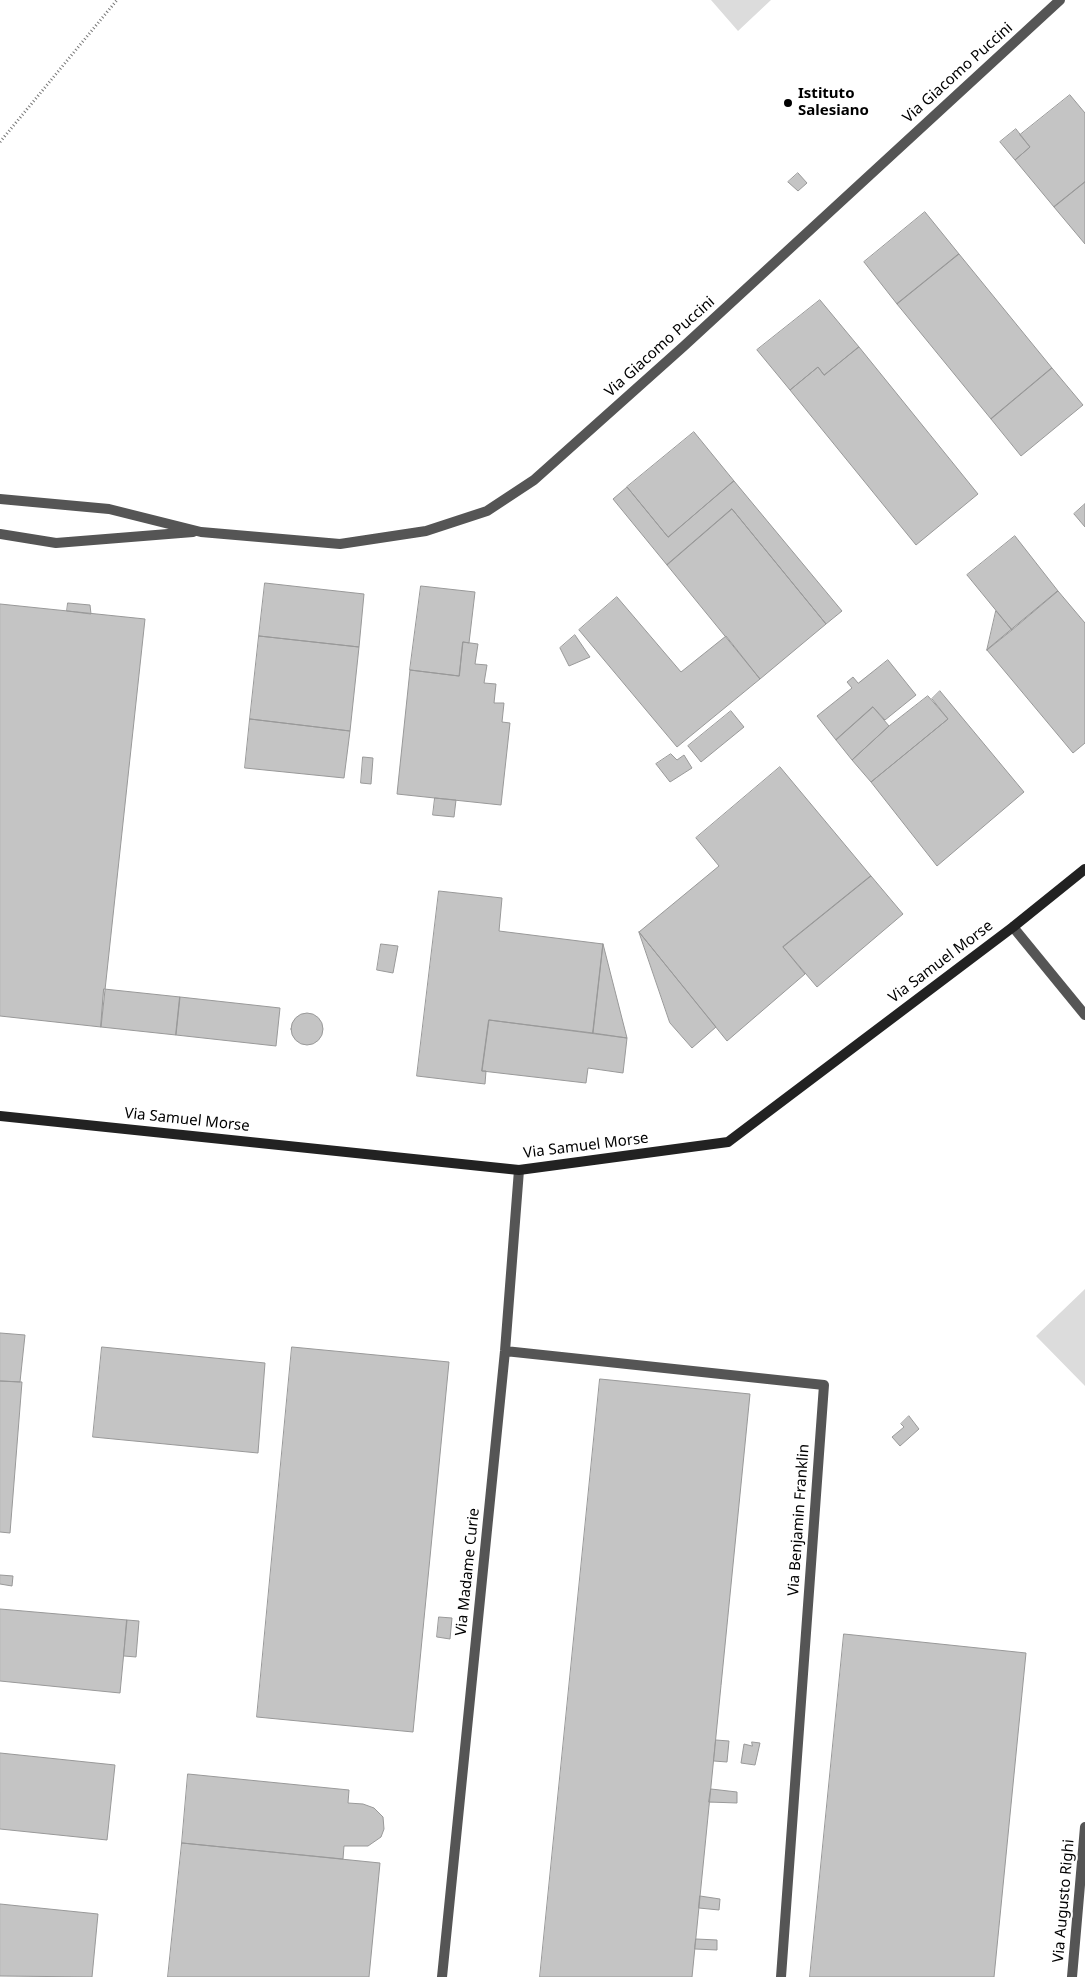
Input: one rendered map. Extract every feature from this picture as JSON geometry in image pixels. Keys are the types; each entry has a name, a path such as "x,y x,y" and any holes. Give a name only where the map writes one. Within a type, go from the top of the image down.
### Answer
{"street":[{"name":"Via Giacomo Puccini","path":"0,499 109,509 201,532 340,544 426,531 487,510 534,480 613,410 1060,0"},
{"name":"Via Giacomo Puccini","path":"0,534 56,544 201,532"},
{"name":"Via Samuel Morse","path":"0,1116 519,1170 728,1142 1013,927 1085,869"},
{"path":"1013,927 1085,1014"},
{"name":"Via Madame Curie","path":"442,1977 505,1351 519,1170"},
{"name":"Via Benjamin Franklin","path":"505,1351 824,1385 781,1977"},
{"name":"Via Augusto Righi","path":"1072,1977 1085,1827"}],"path":[{"path":"0,142 117,0"}],"shaded area":[{"path":"711,0 771,0 738,31"},
{"path":"1085,1289 1085,1386 1036,1336"}],"building":[{"path":"1070,95 1085,113 1085,182 1054,207 1015,160 1030,147 1020,135"},
{"path":"1016,129 1030,147 1015,160 1000,142"},
{"path":"798,173 807,183 798,191 788,182"},
{"path":"1085,182 1085,244 1054,207"},
{"path":"925,212 959,254 897,304 864,262"},
{"path":"959,254 1052,368 991,419 897,304"},
{"path":"820,300 859,347 824,375 818,367 790,390 757,350"},
{"path":"859,347 978,494 916,545 790,390 818,367 824,375"},
{"path":"1052,368 1083,405 1021,456 991,419"},
{"path":"694,432 734,481 668,537 627,487"},
{"path":"734,481 842,611 826,624 732,509 667,565 613,499 627,487 668,537"},
{"path":"1085,504 1085,527 1074,514"},
{"path":"732,509 826,624 760,679 667,565"},
{"path":"1015,536 1058,591 1012,630 967,575"},
{"path":"265,583 364,594 359,647 259,636"},
{"path":"421,586 475,592 469,643 463,642 459,676 410,670"},
{"path":"1058,591 1085,623 1085,743 1073,753 987,650"},
{"path":"617,597 681,672 726,636 760,679 677,747 579,630"},
{"path":"68,603 90,605 91,614 67,611"},
{"path":"0,604 145,619 101,1027 0,1016"},
{"path":"996,611 1012,630 987,650"},
{"path":"575,635 590,657 569,666 560,648"},
{"path":"259,636 359,647 350,731 250,719"},
{"path":"463,642 478,644 475,664 487,665 484,683 496,684 494,703 504,703 502,722 510,723 501,805 397,794 410,670 459,676"},
{"path":"888,660 916,695 885,720 873,707 836,740 817,716 852,688 847,682 853,677 858,683"},
{"path":"940,691 1024,792 937,866 871,782 948,719 932,699"},
{"path":"928,696 948,719 871,782 852,760 889,726"},
{"path":"873,707 889,726 852,760 836,740"},
{"path":"731,711 744,727 701,762 688,746"},
{"path":"250,719 350,731 344,778 245,768"},
{"path":"671,754 677,760 684,755 692,768 670,782 656,764"},
{"path":"363,757 373,758 371,784 361,783"},
{"path":"780,767 871,876 783,947 805,974 727,1041 639,932 719,866 696,838"},
{"path":"435,798 456,800 454,817 433,815"},
{"path":"871,876 903,914 817,987 783,947"},
{"path":"439,891 502,898 499,931 603,944 593,1033 489,1020 482,1071 486,1071 485,1084 417,1076"},
{"path":"639,932 716,1027 692,1048 670,1023"},
{"path":"381,944 398,946 393,973 377,970"},
{"path":"603,944 627,1038 593,1033"},
{"path":"104,989 180,997 176,1035 101,1027"},
{"path":"180,997 280,1008 276,1046 176,1035"},
{"path":"307,1013 313,1014 318,1018 322,1023 322,1035 318,1040 313,1044 307,1045 301,1044 296,1040 292,1035 291,1029 292,1023 296,1018 301,1014"},
{"path":"489,1020 627,1038 623,1073 588,1068 586,1083 482,1071"},
{"path":"0,1333 25,1335 20,1382 0,1381"},
{"path":"102,1347 265,1363 258,1453 93,1437"},
{"path":"292,1347 449,1362 413,1732 257,1717"},
{"path":"600,1379 750,1394 692,1977 540,1977"},
{"path":"0,1381 22,1382 10,1533 0,1532"},
{"path":"909,1416 919,1429 900,1446 892,1437 904,1427 901,1424"},
{"path":"0,1575 13,1576 12,1586 0,1584"},
{"path":"0,1609 127,1620 120,1693 0,1681"},
{"path":"439,1617 452,1618 450,1639 437,1637"},
{"path":"127,1620 139,1621 136,1657 124,1656"},
{"path":"844,1634 1026,1653 994,1977 810,1977"},
{"path":"716,1740 729,1741 727,1762 714,1761"},
{"path":"752,1742 760,1743 755,1765 741,1763 744,1744 752,1746"},
{"path":"0,1753 115,1765 107,1840 0,1829"},
{"path":"188,1774 349,1790 348,1803 363,1804 374,1808 383,1817 384,1829 381,1837 368,1846 344,1846 343,1859 182,1843"},
{"path":"711,1789 737,1792 737,1803 709,1802"},
{"path":"182,1843 380,1863 369,1977 168,1977"},
{"path":"700,1896 720,1899 719,1910 699,1908"},
{"path":"0,1904 98,1914 92,1977 0,1976"},
{"path":"696,1939 717,1940 717,1950 695,1949"}],"place":[{"name":"Istituto Salesiano","path":"788,103"}]}
